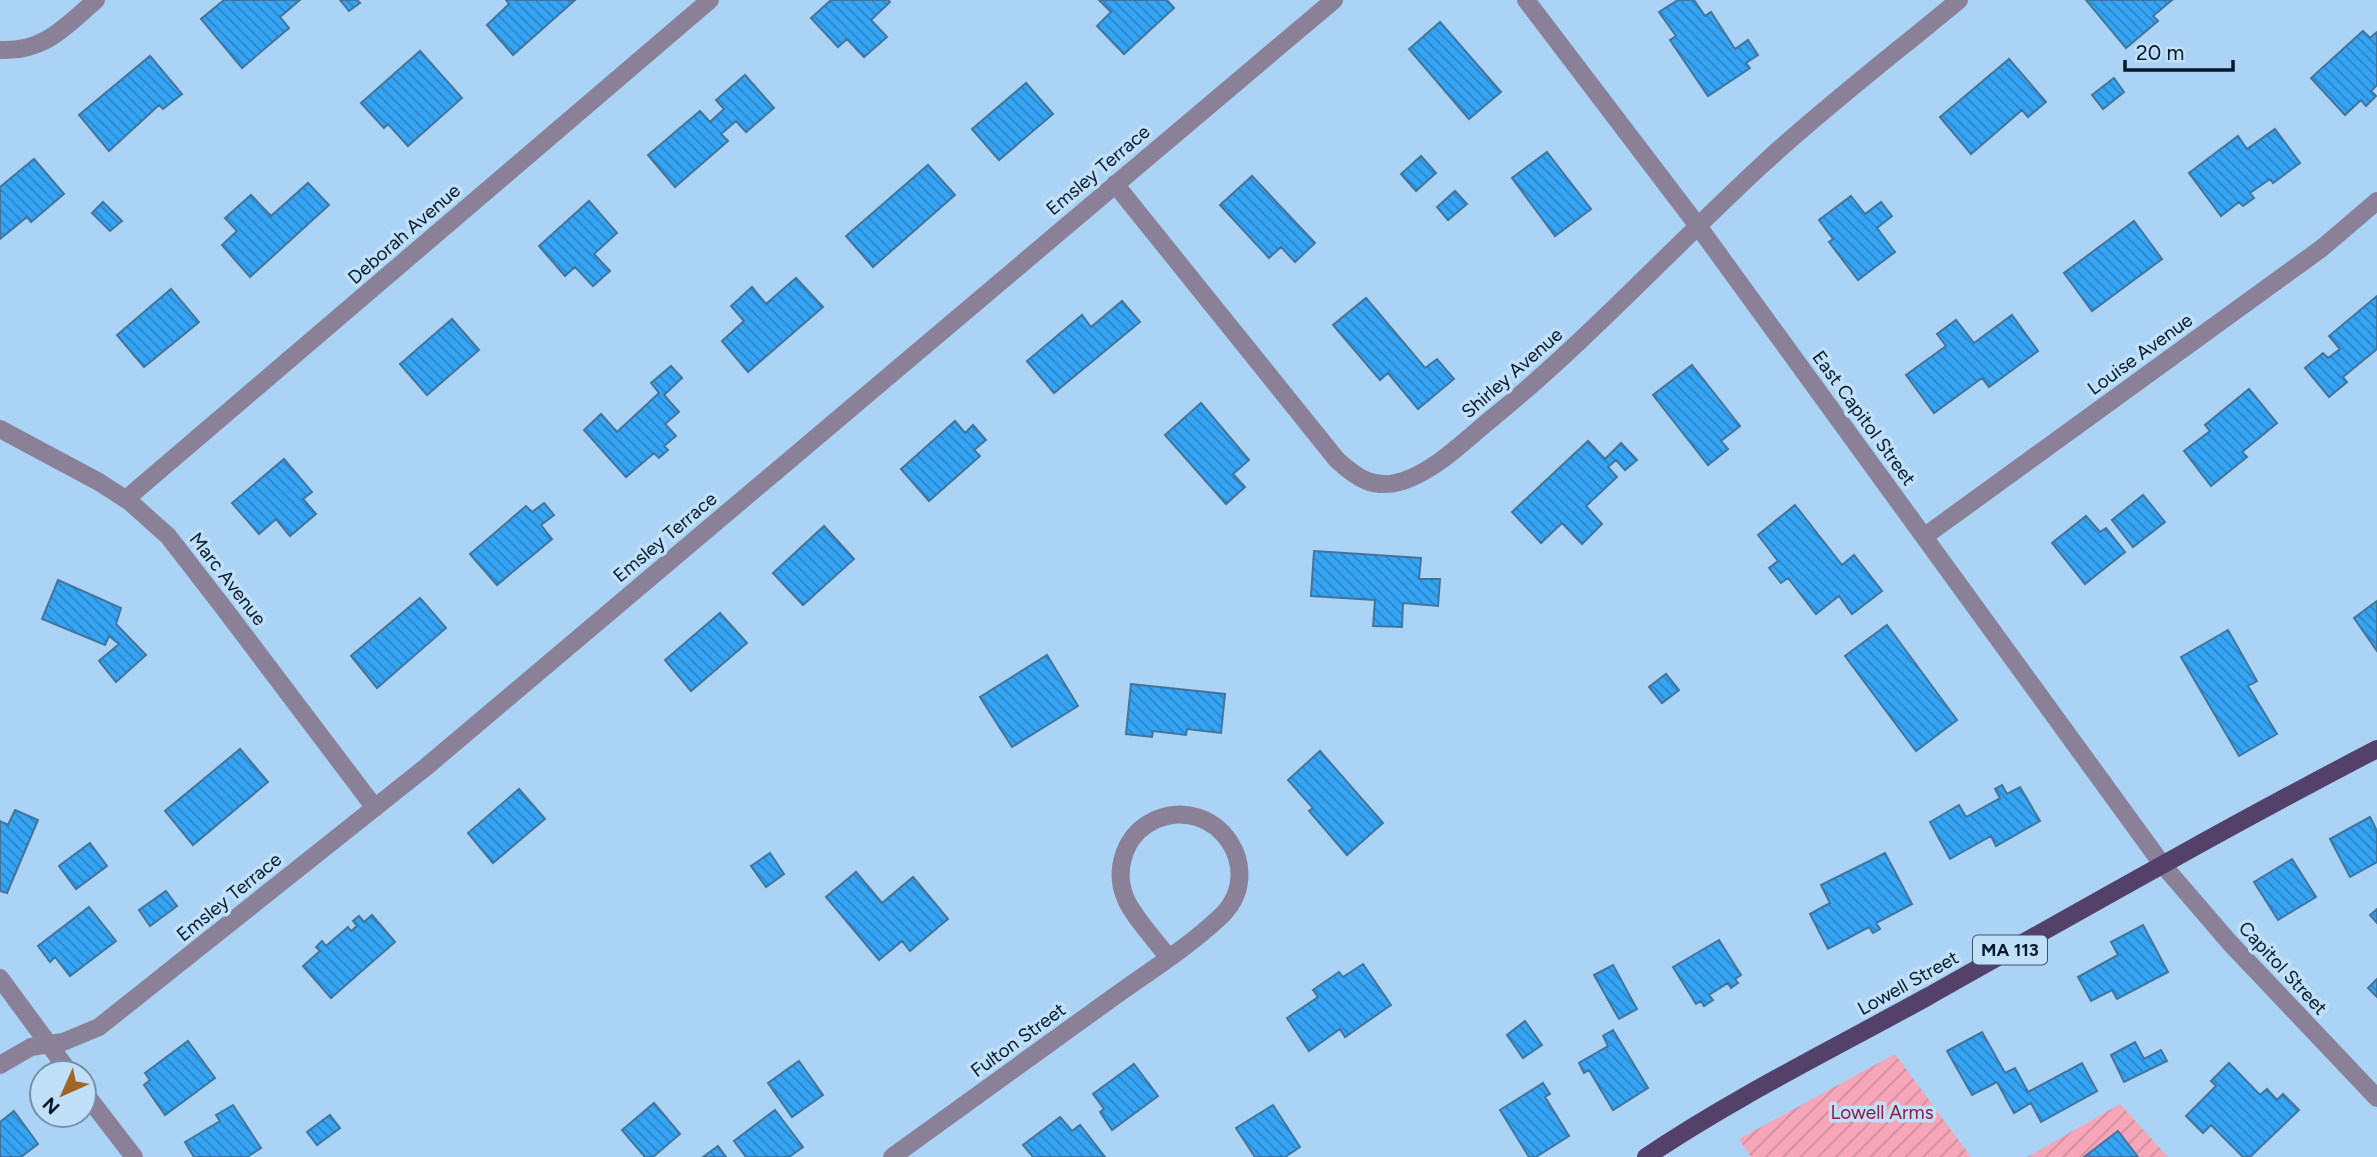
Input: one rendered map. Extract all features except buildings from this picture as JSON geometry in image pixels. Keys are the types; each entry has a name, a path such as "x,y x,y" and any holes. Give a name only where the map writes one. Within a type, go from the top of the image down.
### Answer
{"main road":[{"name":"Lowell Street","path":"1646,1157 1693,1125 2162,864 2377,749"}],"street":[{"path":"0,50 30,48 50,39 96,0"},
{"name":"Deborah Avenue","path":"126,499 710,0"},
{"name":"Emsley Terrace","path":"0,1065 31,1047 63,1042 99,1027 375,808 1334,0"},
{"name":"East Capitol Street","path":"1526,0 1698,226 2162,864"},
{"name":"Shirley Avenue","path":"1115,184 1337,460 1363,480 1382,485 1412,477 1439,461 1521,395 1766,162 1959,0"},
{"name":"Louise Avenue","path":"1924,536 2322,248 2377,201"},
{"name":"Marc Avenue","path":"0,429 126,499 176,546 375,808"},
{"name":"Fulton Street","path":"892,1157 1168,957 1227,911 1236,895 1240,876 1238,858 1230,841 1217,827 1201,818 1182,814 1164,816 1147,824 1132,839 1123,857 1120,878 1125,898 1168,957"},
{"name":"Capitol Street","path":"2162,864 2230,943 2377,1098"},
{"path":"0,978 59,1059"},
{"path":"98,1110 134,1157"}],"green space":[{"name":"Lowell Arms","path":"1895,1054 1971,1157 1751,1157 1739,1139"},
{"path":"2120,1104 2168,1157 2027,1157"}]}
